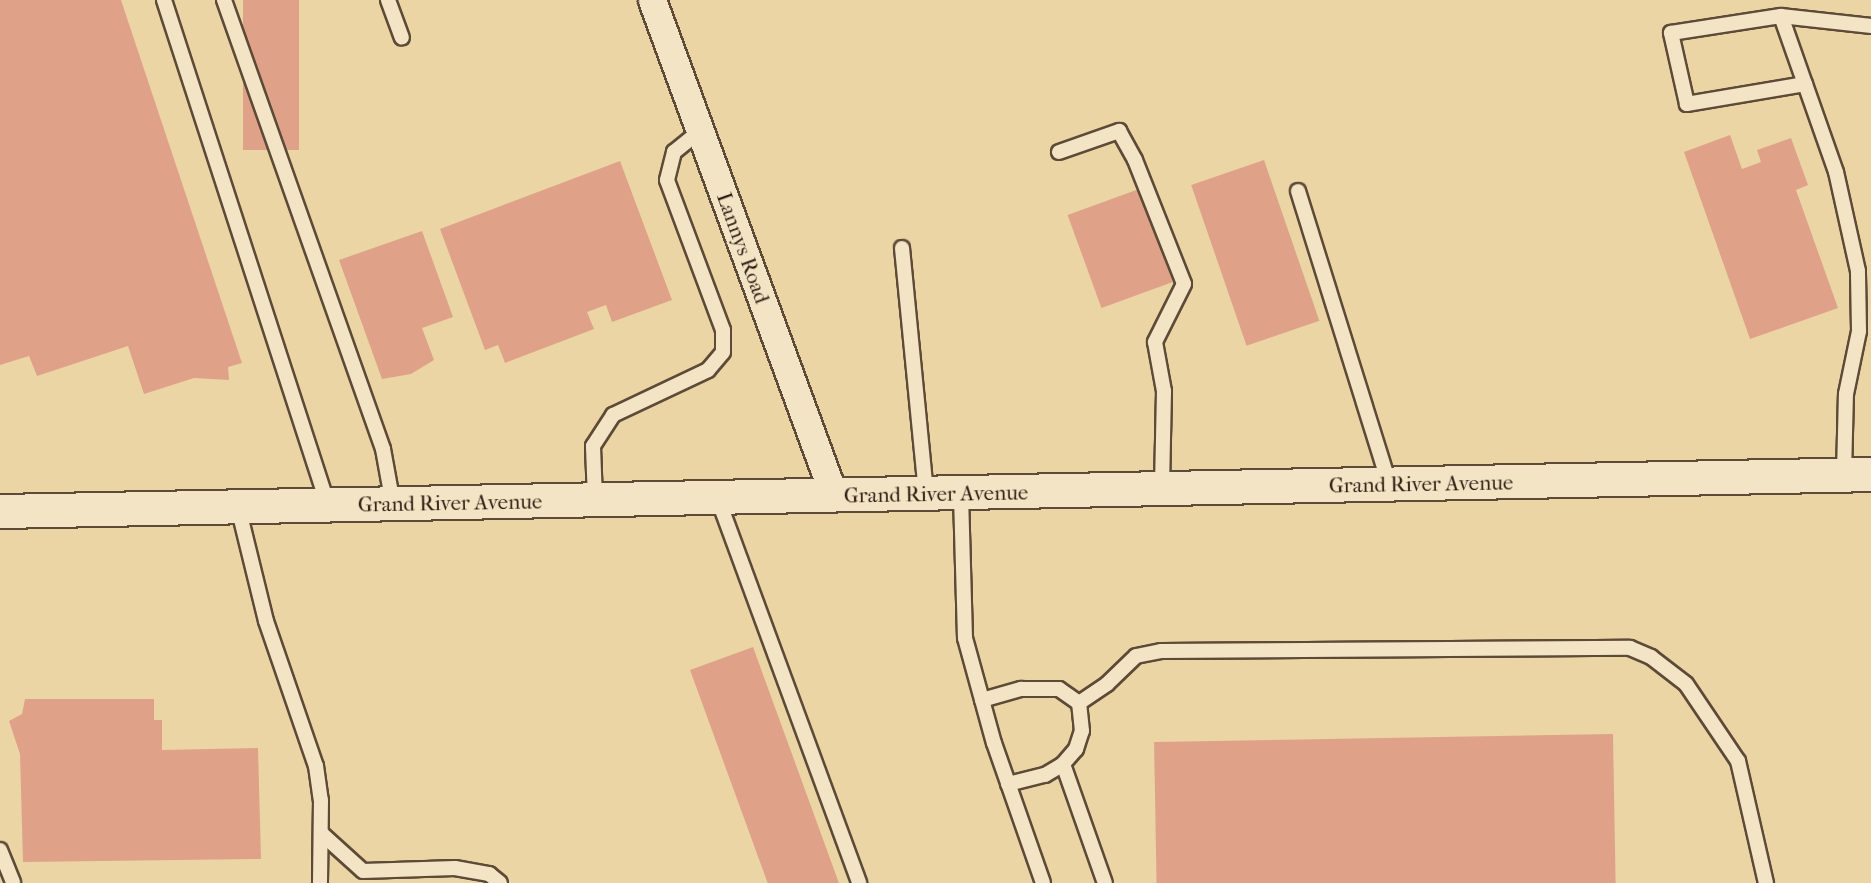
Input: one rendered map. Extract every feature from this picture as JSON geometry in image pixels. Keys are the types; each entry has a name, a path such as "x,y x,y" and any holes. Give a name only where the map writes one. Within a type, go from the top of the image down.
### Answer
{"main road":[{"name":"Grand River Avenue","path":"0,511 961,495 1857,474"}],"street":[{"name":"Lannys Road","path":"652,0 834,496"}],"lane":[{"path":"164,0 328,505"},
{"path":"224,0 383,449 393,504"},
{"path":"388,0 402,38"},
{"path":"1781,16 1836,172 1858,271 1859,331 1846,394 1857,474"},
{"path":"1805,84 1687,104 1671,33 1781,16 1871,27"},
{"path":"595,501 593,446 613,415 708,370 723,352 723,330 667,180 674,152 700,131"},
{"path":"1059,152 1119,131 1135,160 1184,284 1155,342 1164,391 1162,490"},
{"path":"1298,191 1389,484"},
{"path":"902,248 926,495"},
{"path":"961,495 965,638 1008,784 1043,883"},
{"path":"717,499 859,883"},
{"path":"238,507 266,621 316,766 322,834 320,883"},
{"path":"1079,702 1107,684 1136,656 1161,651 1630,648 1651,657 1686,684 1738,761 1766,883"},
{"path":"982,700 1021,689 1059,689 1079,702"},
{"path":"1008,784 1045,775 1064,764 1076,749 1082,731 1079,702"},
{"path":"1064,764 1105,883"},
{"path":"322,834 363,871 455,868 489,874 500,883"},
{"path":"0,850 14,883"}],"building":[{"path":"0,0 121,0 242,363 228,367 229,380 194,378 144,394 128,346 37,376 29,356 0,365"},
{"path":"243,0 299,0 299,150 243,150"},
{"path":"1730,135 1742,169 1761,162 1757,150 1791,138 1808,185 1796,190 1838,308 1750,339 1684,152"},
{"path":"1264,160 1319,321 1247,346 1191,185"},
{"path":"620,161 672,300 612,322 606,305 587,312 594,329 505,363 498,345 485,350 440,229"},
{"path":"1139,189 1173,282 1101,308 1068,215"},
{"path":"422,231 453,317 422,328 434,360 411,374 382,379 339,260"},
{"path":"753,647 839,883 768,883 690,670"},
{"path":"25,699 154,699 154,720 162,720 162,750 258,748 261,859 23,862 20,754 9,721 22,714"},
{"path":"1613,734 1616,883 1157,883 1154,742"}]}
